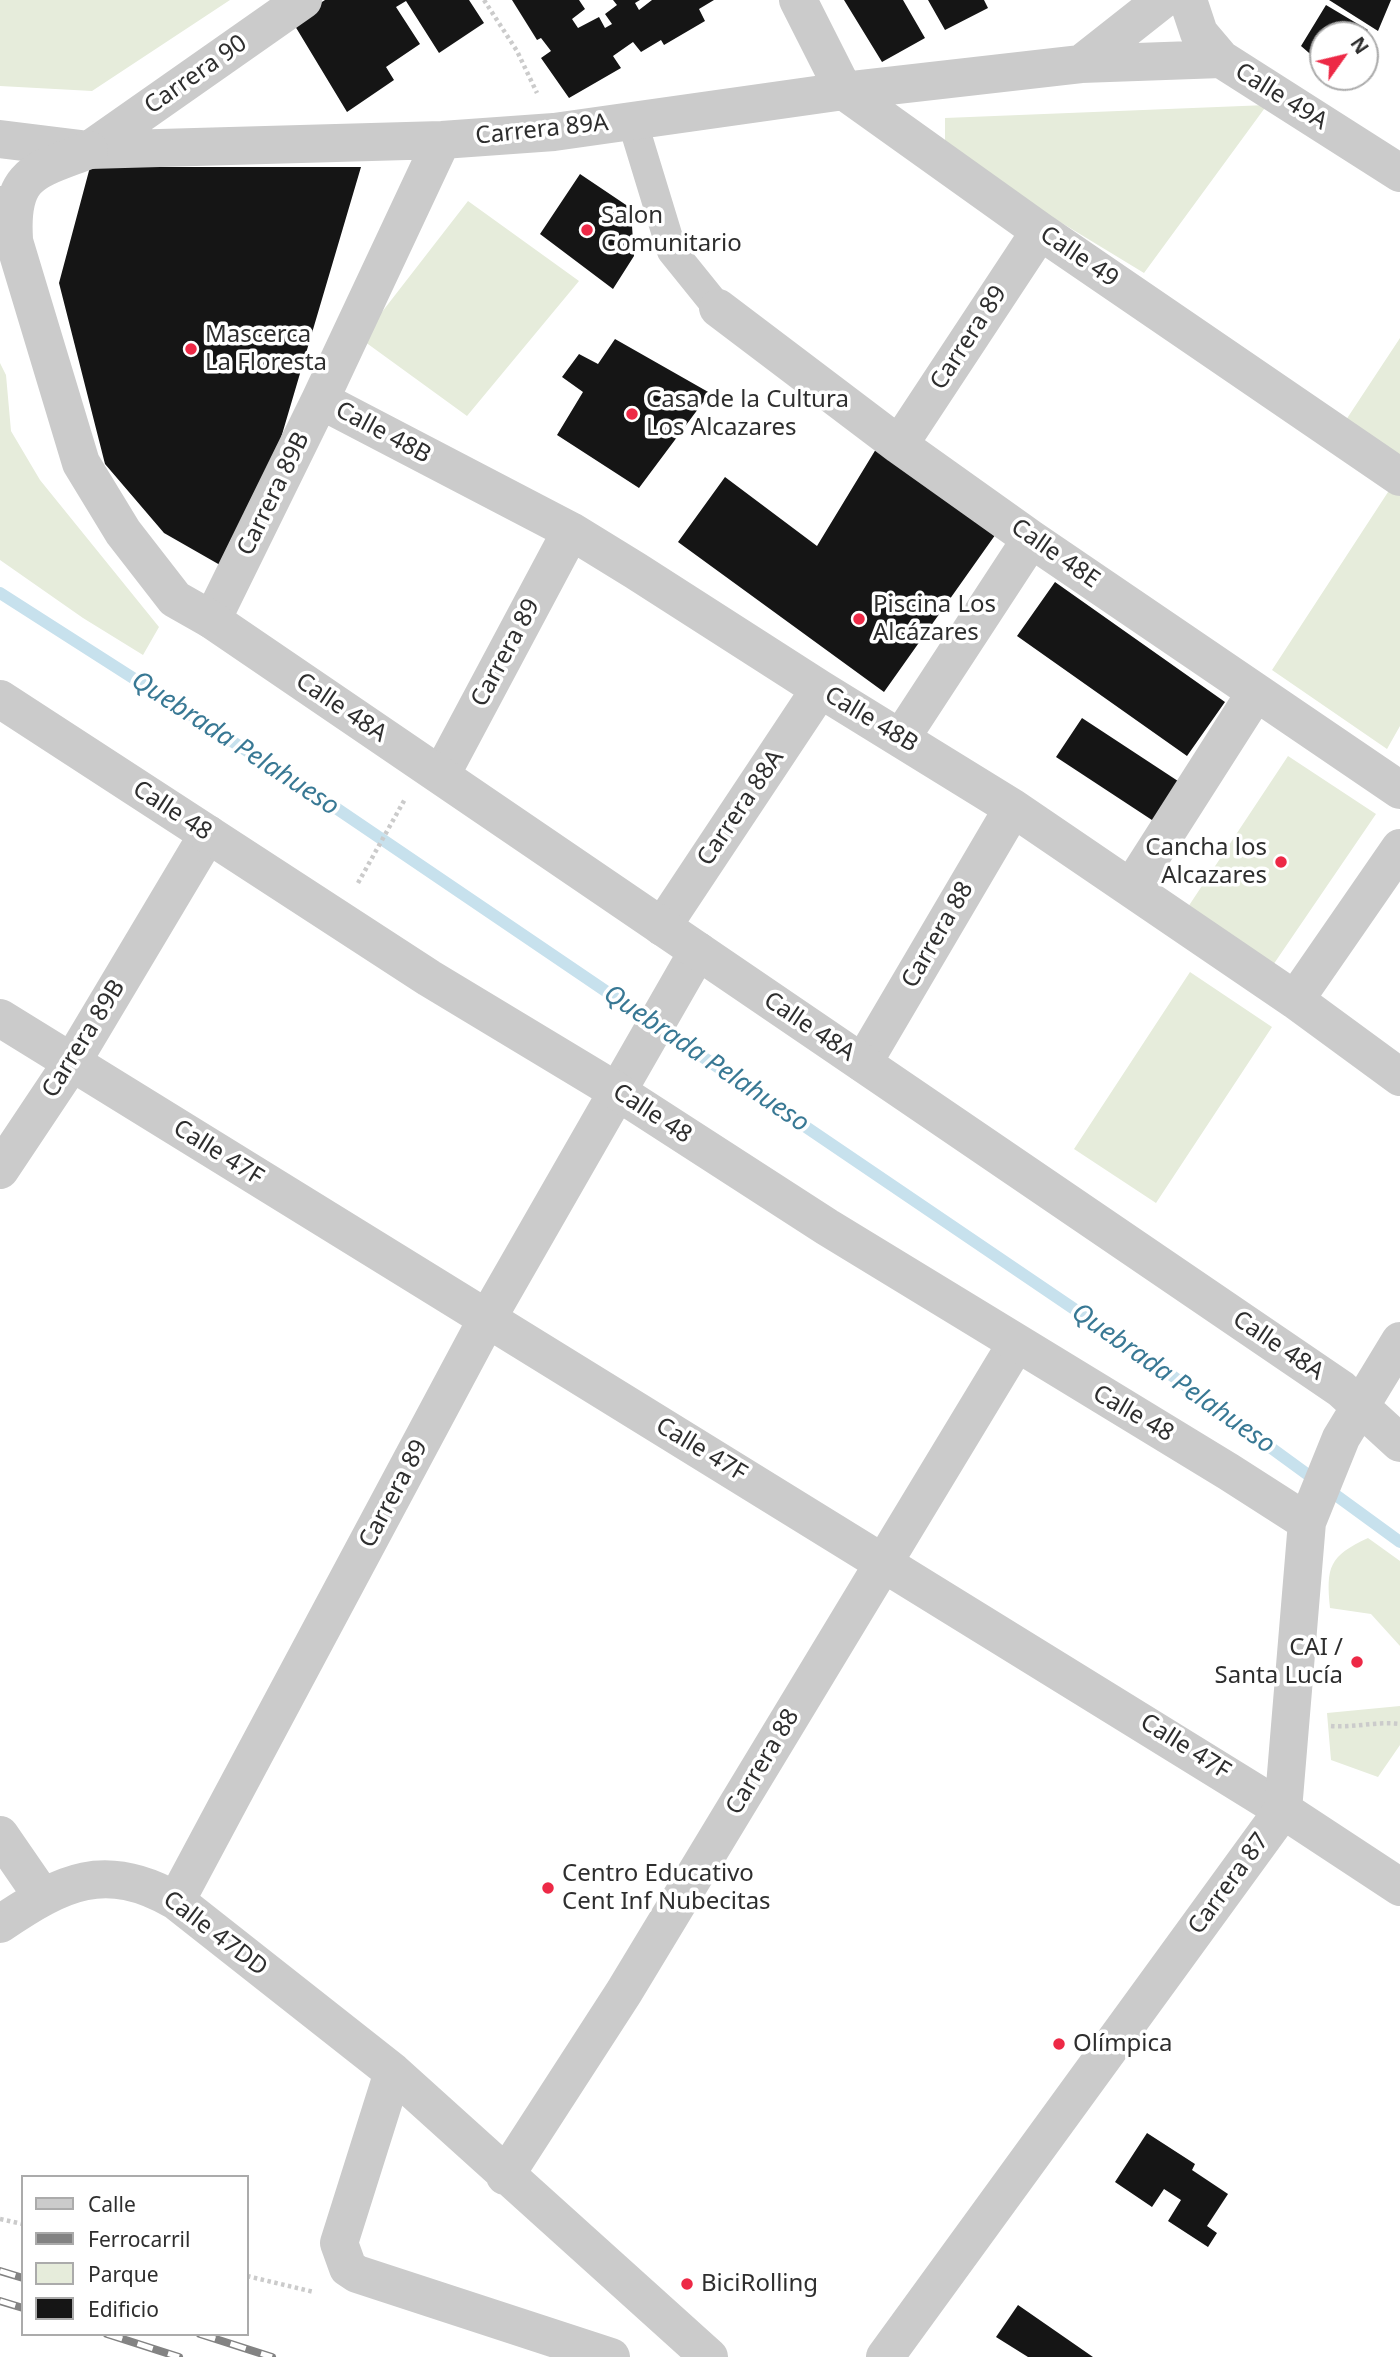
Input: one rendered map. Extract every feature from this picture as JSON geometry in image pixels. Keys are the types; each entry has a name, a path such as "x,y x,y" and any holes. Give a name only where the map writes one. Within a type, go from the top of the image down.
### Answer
{"street":[{"name":"Carrera 90","path":"89,150 303,0"},
{"name":"Calle 49","path":"798,0 844,91 1040,231 1400,477"},
{"path":"1082,64 1162,0"},
{"name":"Calle 49A","path":"1188,0 1199,33 1221,59 1400,173"},
{"name":"Carrera 89A","path":"0,139 89,150 442,140 554,132 844,91 1082,64 1221,59"},
{"path":"632,120 673,251 718,308"},
{"name":"Carrera 89B","path":"212,620 320,400 442,140"},
{"path":"14,241 16,195 23,183 46,166 89,150"},
{"path":"0,205 14,241 70,435 89,480 123,532 175,599 212,620"},
{"name":"Carrera 89","path":"899,445 1040,231"},
{"name":"Calle 48E","path":"718,308 899,445 1400,790"},
{"name":"Calle 48B","path":"320,400 571,531 1013,808 1295,1000 1400,1077"},
{"name":"Carrera 89","path":"433,770 571,531"},
{"path":"901,738 1031,538"},
{"name":"Calle 48A","path":"212,620 662,927 691,964 863,1063 1341,1389 1400,1443"},
{"name":"Carrera 88A","path":"662,927 820,689"},
{"path":"1130,888 1256,692"},
{"name":"Calle 48","path":"0,699 429,978 625,1080 827,1227 1016,1344 1200,1454 1312,1511"},
{"name":"Carrera 88","path":"863,1063 1013,808"},
{"name":"Carrera 89B","path":"0,1170 72,1062 208,834"},
{"path":"1295,1000 1400,848"},
{"name":"Carrera 89","path":"176,1900 487,1319 691,964"},
{"name":"Calle 47F","path":"0,1018 884,1562 1283,1810 1400,1887"},
{"name":"Carrera 87","path":"885,2357 1283,1810 1312,1511 1340,1438 1400,1341"},
{"name":"Carrera 88","path":"505,2176 624,1992 1016,1344"},
{"path":"0,1835 42,1896 0,1924"},
{"name":"Calle 47DD","path":"42,1896 70,1883 107,1878 143,1884 176,1900 393,2073 709,2357"},
{"path":"393,2073 340,2243 348,2268 357,2274 611,2357"}],"path":[{"path":"484,0 517,51 554,132"},
{"path":"338,919 433,770"},
{"path":"1321,1726 1345,1727 1376,1721 1400,1724"},
{"path":"0,2219 21,2224"},
{"path":"248,2276 337,2298 348,2268"}],"green space":[{"path":"0,0 230,0 92,91 0,86"},
{"path":"1267,105 1144,273 945,152 945,118"},
{"path":"468,201 579,281 467,416 361,339"},
{"path":"1400,338 1400,464 1342,426"},
{"path":"0,363 6,375 11,431 40,480 159,627 143,655 83,618 0,560"},
{"path":"1390,489 1400,496 1400,726 1387,749 1272,670"},
{"name":"Cancha los Alcazares","path":"1288,756 1376,814 1271,968 1186,910"},
{"path":"1190,972 1272,1027 1156,1203 1074,1149"},
{"path":"1368,1538 1400,1561 1400,1646 1371,1614 1330,1608 1329,1582 1333,1564 1345,1551"},
{"path":"1400,1706 1400,1745 1378,1777 1331,1760 1327,1713"}],"building":[{"path":"325,0 469,0 484,23 439,53 406,1 396,7 420,44 386,67 394,80 347,112 292,21"},
{"path":"512,0 579,0 585,9 572,19 578,28 599,17 605,28 612,24 605,14 617,5 613,0 640,0 635,3 639,10 652,0 714,0 699,9 705,21 664,45 661,40 641,52 633,42 613,56 621,68 569,98 541,58 551,51 541,38 537,40"},
{"path":"844,0 903,0 925,38 882,62"},
{"path":"928,0 984,0 988,8 945,30"},
{"path":"1329,0 1391,0 1379,29 1379,21 1362,21"},
{"path":"1326,5 1353,21 1316,21"},
{"path":"1309,33 1309,53 1301,46"},
{"name":"Mascerca La Floresta","path":"90,167 361,167 278,448 220,565 164,533 105,464 59,283"},
{"name":"Salon Comunitario","path":"580,174 638,213 632,226 634,256 613,289 540,234"},
{"name":"Casa de la Cultura Los Alcazares","path":"615,339 710,393 639,488 557,435 583,392 562,377 579,354 598,364"},
{"name":"Piscina Los Alcázares","path":"876,449 998,531 884,692 678,542 725,477 817,546"},
{"path":"1055,582 1225,702 1187,756 1017,636"},
{"path":"1082,718 1181,783 1155,822 1056,757"},
{"path":"1147,2133 1195,2164 1192,2170 1228,2194 1207,2226 1217,2233 1208,2247 1168,2221 1181,2200 1164,2189 1152,2207 1115,2182"},
{"path":"1018,2305 1093,2357 1028,2357 996,2337"}],"waterway":[{"name":"Quebrada Pelahueso","path":"0,593 330,804 1167,1372 1400,1542"}],"railway":[{"path":"0,2271 21,2277"},
{"path":"0,2301 21,2307"},
{"path":"113,2336 179,2357"},
{"path":"206,2336 272,2357"}],"place":[{"name":"Salon Comunitario","path":"587,230"},
{"name":"Mascerca La Floresta","path":"191,349"},
{"name":"Casa de la Cultura Los Alcazares","path":"632,414"},
{"name":"Piscina Los Alcázares","path":"859,619"},
{"name":"Cancha los Alcazares","path":"1281,862"},
{"name":"CAI / Santa Lucía","path":"1357,1662"},
{"name":"Centro Educativo Cent Inf Nubecitas","path":"548,1888"},
{"name":"Olímpica","path":"1059,2044"},
{"name":"BiciRolling","path":"687,2284"}]}
